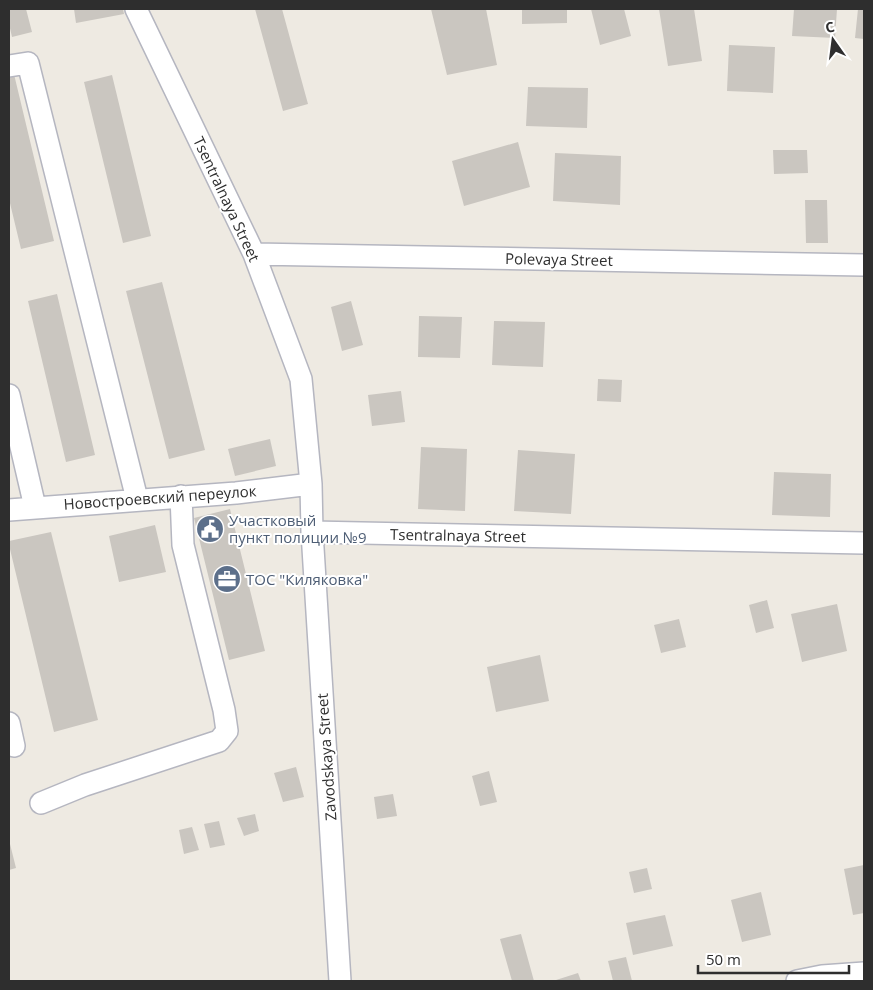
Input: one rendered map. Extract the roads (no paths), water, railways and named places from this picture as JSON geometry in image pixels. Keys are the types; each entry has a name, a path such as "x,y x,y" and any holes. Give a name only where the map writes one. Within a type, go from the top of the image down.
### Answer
{"street":[{"name":"Tsentralnaya Street","path":"136,9 254,254 301,379 312,484 312,532 864,543"},
{"path":"18,64 137,499"},
{"name":"Polevaya Street","path":"254,254 864,265"},
{"path":"9,395 34,507"},
{"name":"Новостроевский переулок","path":"9,510 236,493 312,484"},
{"path":"41,802 85,785 219,741 227,730 224,710 183,545 181,496"},
{"name":"Zavodskaya Street","path":"312,532 340,981"},
{"path":"9,723 14,746"},
{"path":"797,981 822,976 864,973"}],"place":[{"name":"Участковый пункт полиции №9","path":"210,529"},
{"name":"ТОС \"Киляковка\"","path":"227,579"}]}
